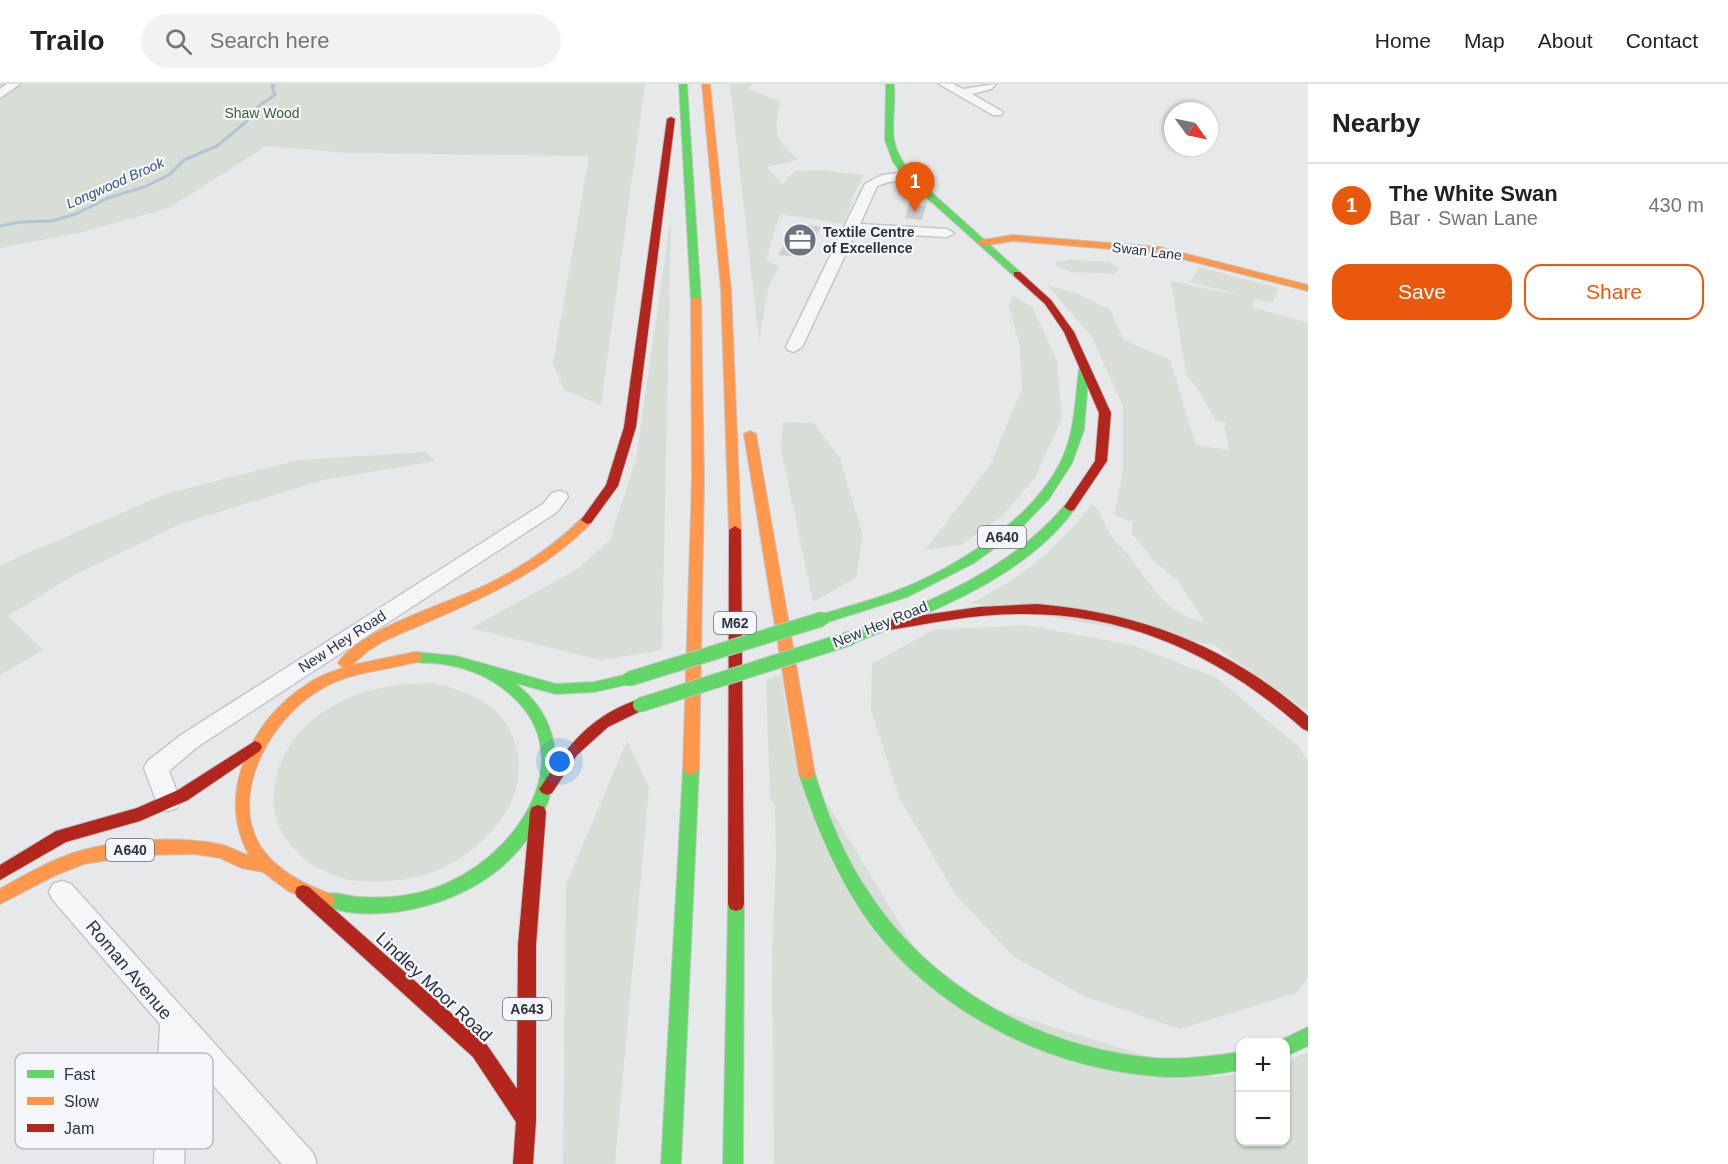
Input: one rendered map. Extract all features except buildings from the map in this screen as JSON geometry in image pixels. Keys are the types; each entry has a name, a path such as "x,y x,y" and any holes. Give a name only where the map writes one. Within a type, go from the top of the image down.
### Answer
{"main road":[{"path":"326,680 366,645 515,574 549,553 579,528 602,502 621,462 630,427 676,84"},
{"name":"M62","path":"671,1164 693,713 698,382 692,218 683,84"},
{"name":"M62","path":"706,84 720,203 734,489 736,756 733,1164"},
{"name":"New Hey Road","path":"547,789 572,751 603,723 640,705 852,638 990,575 1036,544 1065,515 1101,461 1105,412 1069,332 1048,302 908,176 892,156 887,138 891,108 890,84"},
{"name":"Swan Lane","path":"982,243 1013,238 1159,250 1194,256 1308,288"},
{"path":"726,293 803,760 833,848 864,901 907,954 951,990 992,1016 1036,1036 1084,1053 1136,1064 1188,1067 1236,1061"},
{"name":"New Hey Road","path":"486,669 556,689 594,687 629,679 903,594 969,560 1013,529 1045,496 1066,463 1078,430 1085,365"},
{"path":"882,626 972,612 1036,609 1072,612 1118,620 1197,648 1240,670 1308,725"},
{"name":"A640","path":"415,657 452,659 486,669 525,696 543,722 551,757 547,789 538,812 511,849 468,881 424,899 380,906 340,903 303,892 266,866 250,842 242,820 241,797 255,747 275,719 298,698 326,680 378,661 415,657"},
{"name":"A640","path":"0,873 62,836 171,806 183,795 255,747"},
{"name":"A643","path":"524,1164 527,945 538,812"},
{"path":"184,829 195,847"},
{"name":"A640","path":"0,897 48,871 83,857 139,848 195,847 222,851 242,861 266,866"},
{"name":"Lindley Moor Road","path":"303,892 480,1051 526,1120"},
{"path":"1290,1045 1308,1036"}],"street":[{"path":"0,94 14,84"},
{"path":"945,84 997,112"},
{"path":"960,93 987,87 990,84"},
{"path":"794,347 872,184 886,178 908,176"},
{"path":"852,228 947,233"},
{"name":"New Hey Road","path":"171,806 156,768 189,741 550,508 559,497"},
{"name":"Roman Avenue","path":"62,891 174,1019 173,1053"},
{"path":"174,1019 204,1053"},
{"path":"213,1063 302,1164"},
{"name":"Roman Avenue","path":"169,1164 170,1149"}],"green space":[{"name":"Shaw Wood","path":"0,84 645,84 601,405 564,390 553,363 589,156 350,153 266,146 169,208 79,233 0,248"},
{"path":"730,84 752,84 747,89 780,101 777,134 784,146 798,160 767,167 782,185 794,171 818,170 864,175 851,200 853,202 843,224 780,214 766,259 779,267 769,286 759,340"},
{"path":"671,216 662,650 600,660 471,628 576,570 610,540 636,459"},
{"path":"1071,260 1109,262 1119,268 1113,274 1071,272 1056,265 1057,262"},
{"path":"1199,267 1279,288 1272,303 1254,299 1252,307 1308,323 1308,712 1214,645 971,603 1007,583 1038,561 1092,504 1113,538 1162,599 1181,614 1204,621 1177,580 1155,562 1132,534 1133,522 1114,515 1123,471 1123,406 1092,337 1047,285 1078,294 1110,310 1124,340 1170,360 1196,445 1229,450 1224,426 1226,423 1216,421 1198,389 1186,374 1171,281 1251,298 1190,282"},
{"path":"1013,295 1033,308 1057,361 1062,418 1035,478 1001,517 961,545 925,550 990,465 1022,389 1020,347 1009,306"},
{"path":"783,422 814,423 840,459 863,536 856,578 813,602 781,449"},
{"path":"426,452 435,461 323,480 180,524 74,575 8,616 43,650 0,675 0,565 166,494 298,460"},
{"path":"1025,625 1132,645 1217,678 1299,747 1308,763 1308,977 1296,993 1180,1029 1086,997 1014,957 955,894 900,799 871,711 872,664 932,630"},
{"path":"781,675 792,745 941,992 1213,1077 1236,1074 1236,1146 1290,1146 1290,1060 1308,1052 1308,1164 774,1164 772,956 776,857 775,804 770,800 766,680"},
{"path":"434,683 479,699 504,720 510,730 516,746 519,766 517,785 511,803 501,820 473,849 457,860 430,873 407,879 373,882 351,880 310,864 283,834 276,816 274,797 276,777 293,741 323,712 350,697 390,686"},
{"path":"627,741 649,787 615,1164 563,1164 566,884"}],"waterway":[{"name":"Longwood Brook","path":"0,226 21,222 52,221 76,214 108,198 144,187 169,175 184,160 217,146 248,120 260,105 275,95 272,86 274,84"}],"traffic: fast":[{"path":"683,84 696,300"},
{"path":"890,84 888,131 891,150 897,162 908,176 1017,274"},
{"path":"822,619 902,594 969,560 1013,529 1045,496 1066,463 1078,430 1084,369"},
{"path":"851,638 939,602 1001,568 1052,529 1070,507"},
{"path":"629,679 822,619"},
{"path":"640,705 851,638"},
{"path":"327,900 381,905 417,900 452,889 492,865 514,844 531,820 543,795 549,768 547,741 537,715 516,691 481,669 456,661 415,657"},
{"path":"486,669 556,689 594,687 629,679"},
{"path":"671,1164 691,769"},
{"path":"807,774 840,859 876,917 915,962 975,1008 1044,1041 1080,1054 1117,1062 1154,1067 1176,1067 1236,1062"},
{"path":"733,1164 736,904"},
{"path":"1290,1045 1308,1036"}],"traffic: slow":[{"path":"706,84 726,289 735,530"},
{"path":"982,243 1013,238 1159,250 1308,288"},
{"path":"691,769 698,480 696,300"},
{"path":"750,434 807,774"},
{"path":"345,663 379,637 490,589 517,574 567,540 587,520"},
{"path":"327,900 294,886 273,872 251,844 244,823 242,801 253,757 263,737 277,718 310,689 335,676 361,667 415,657"},
{"path":"0,897 48,871 83,857 139,848 195,847 222,851 242,861 266,866"}],"traffic: jam":[{"path":"587,520 612,486 630,427 671,119"},
{"path":"1017,274 1048,302 1069,332 1105,413 1101,461 1070,507"},
{"path":"735,530 736,904"},
{"path":"883,626 960,614 1018,609 1075,612 1112,619 1183,642 1217,659 1280,700 1308,725"},
{"path":"547,789 572,751 603,723 640,705"},
{"path":"0,873 62,836 140,814 183,795 255,747"},
{"path":"523,1164 526,1120 527,945 538,812"},
{"path":"303,892 480,1051 526,1120"}],"place":[{"name":"The White Swan","path":"915,212"},
{"name":"Textile Centre of Excellence","path":"800,240"}]}
